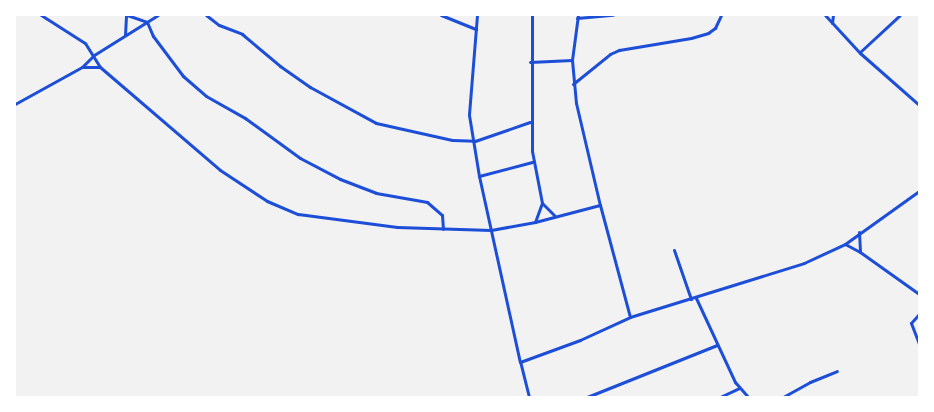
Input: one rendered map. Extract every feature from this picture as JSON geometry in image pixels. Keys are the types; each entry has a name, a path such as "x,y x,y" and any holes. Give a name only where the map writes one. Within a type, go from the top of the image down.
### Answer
{"street":[{"path":"41,15 78,37 94,55 100,67 220,170 282,209 312,218 356,224 491,230 535,222 600,205"},
{"path":"125,35 126,15 147,22 153,36 183,76 206,96 245,118 300,158 340,179 376,193 427,202 442,215 442,229"},
{"path":"15,104 82,67 94,55 158,15"},
{"path":"206,15 219,25 242,34 280,66 310,87 376,123 452,140 475,141 530,122"},
{"path":"441,15 476,28"},
{"path":"477,15 469,115 475,141 479,176 529,397"},
{"path":"532,15 530,62 532,162 542,203 556,216"},
{"path":"613,15 578,16 572,60 573,85 600,205 630,318"},
{"path":"573,85 610,54 619,50 692,38 708,33 715,28 721,15"},
{"path":"825,15 860,52 919,105"},
{"path":"832,23 833,15"},
{"path":"860,52 900,15"},
{"path":"530,62 572,60"},
{"path":"82,67 100,67"},
{"path":"479,176 532,162"},
{"path":"520,362 580,340 630,318 696,298 746,280 787,269 845,244 859,232 919,191"},
{"path":"535,222 542,203"},
{"path":"859,232 860,252"},
{"path":"845,244 860,252 919,294"},
{"path":"674,250 691,299"},
{"path":"696,298 739,388 748,397"},
{"path":"919,314 910,323 919,344"},
{"path":"587,397 717,345"},
{"path":"783,397 810,382 837,371"},
{"path":"720,397 739,388"}]}
